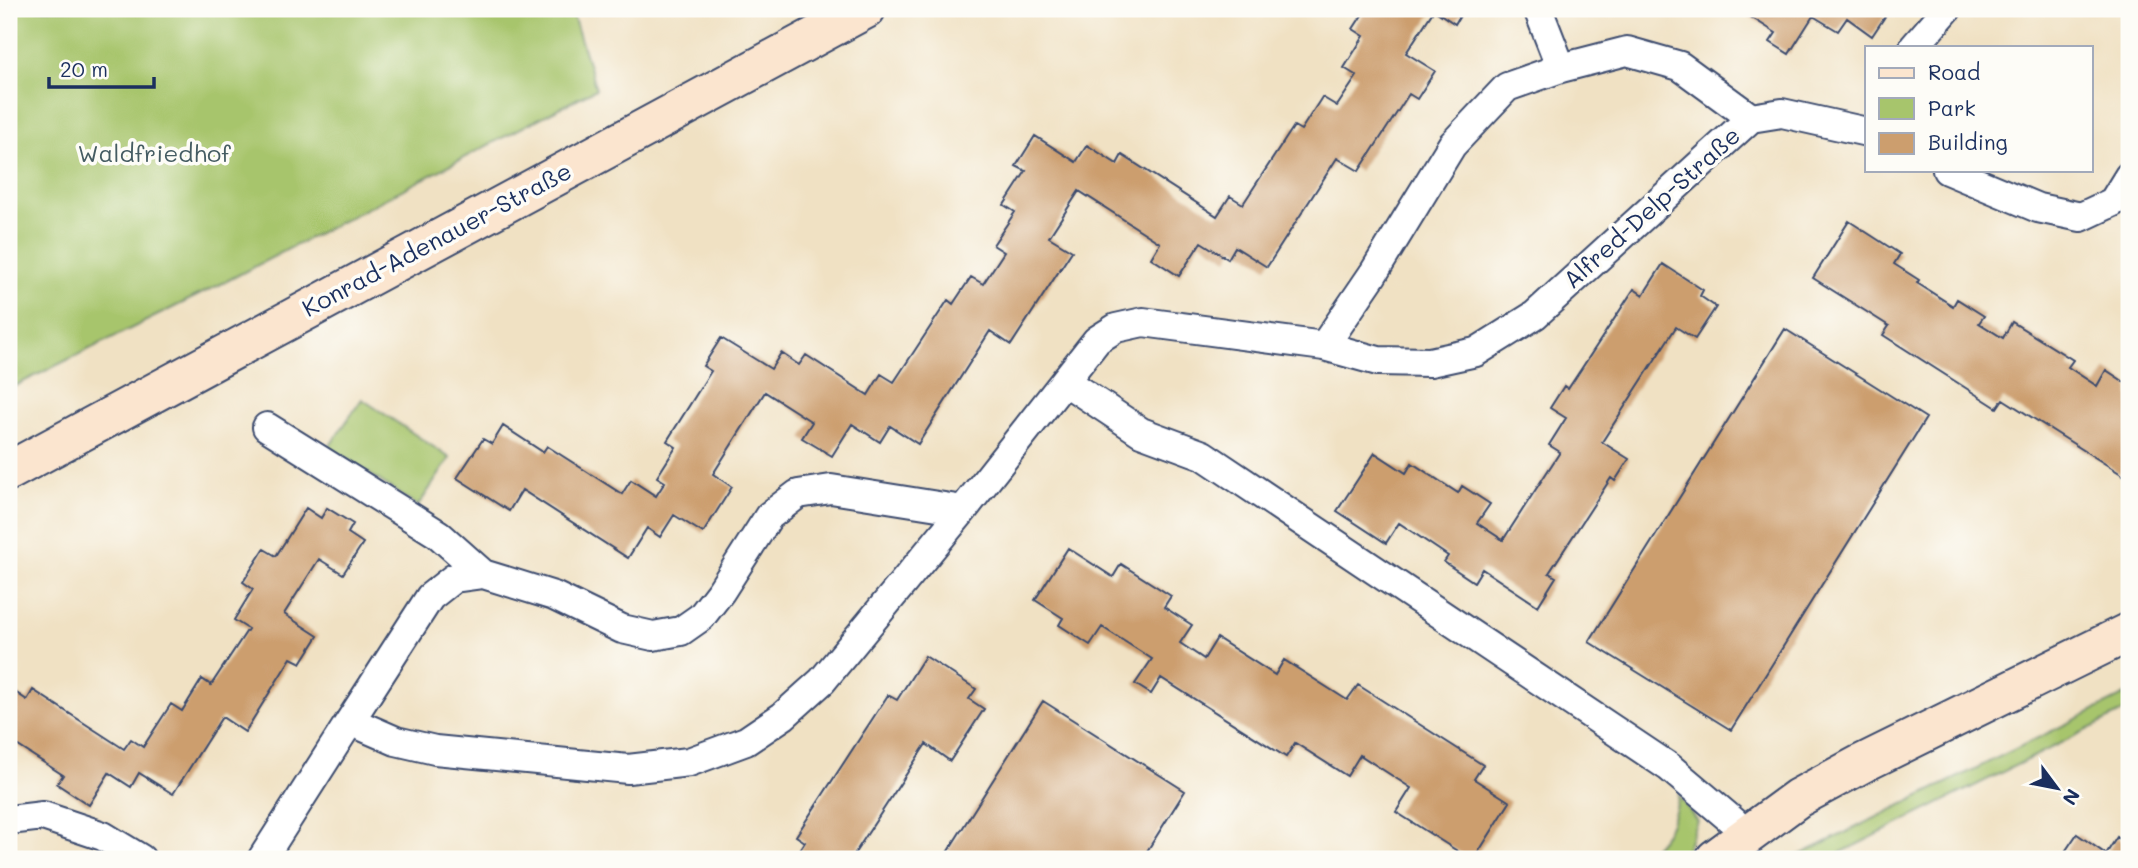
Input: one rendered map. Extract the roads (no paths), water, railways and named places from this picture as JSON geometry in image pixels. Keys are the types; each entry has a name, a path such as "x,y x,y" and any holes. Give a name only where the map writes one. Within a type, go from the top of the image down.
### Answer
{"main road":[{"name":"Konrad-Adenauer-Straße","path":"9,471 866,9"},
{"path":"1730,848 1808,792 2129,632"},
{"path":"1730,848 1806,818 2129,659"}],"street":[{"path":"1538,9 1561,68"},
{"path":"1915,46 1947,9"},
{"name":"Alfred-Delp-Straße","path":"350,721 396,741 435,750 628,769 689,762 746,741 783,716 822,681 963,510 1097,340 1116,328 1143,322 1324,346 1378,361 1430,362 1476,352 1535,315 1751,118 1680,66 1627,51 1561,68 1507,87 1452,145 1373,274 1324,346"},
{"path":"1751,118 1782,113 1865,127"},
{"path":"1952,172 2038,208 2081,217 2113,202 2129,176"},
{"path":"1066,382 1141,432 1203,455 1669,767 1734,822 1730,848"},
{"path":"267,427 438,534 483,574 554,596 622,629 653,636 681,631 701,617 769,516 798,494 831,489 963,510"},
{"path":"262,859 430,597 454,578 483,574"},
{"path":"9,820 43,816 103,836 141,859"}],"park label":[{"name":"Waldfriedhof","path":"154,154"}]}
